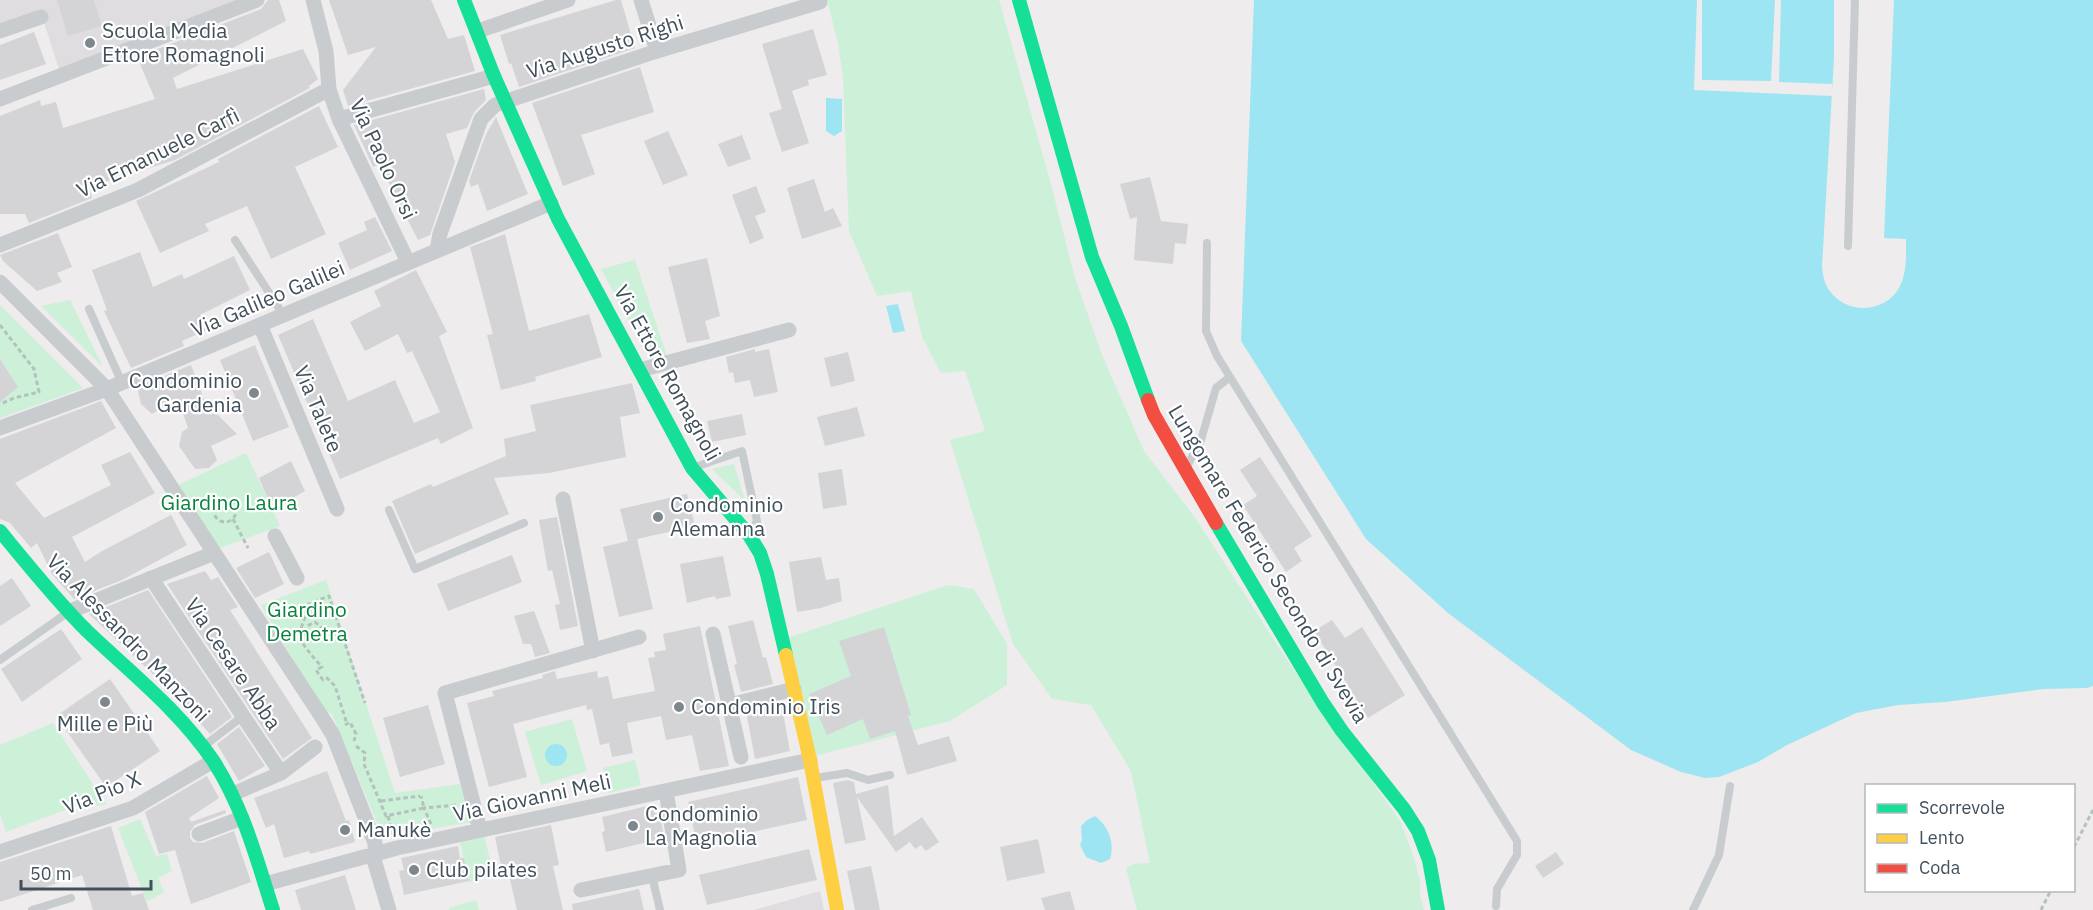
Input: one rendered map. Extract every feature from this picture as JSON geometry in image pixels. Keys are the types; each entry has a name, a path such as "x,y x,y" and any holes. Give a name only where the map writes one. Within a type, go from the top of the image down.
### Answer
{"street":[{"path":"0,99 257,0"},
{"name":"Via Paolo Orsi","path":"313,0 326,51 329,89 339,119 408,262"},
{"name":"Via Ettore Romagnoli","path":"464,0 494,76 551,203 692,468 749,535 760,553 767,574 810,760 837,910"},
{"path":"478,31 568,0"},
{"path":"641,0 657,51"},
{"name":"Lungomare Federico Secondo di Svevia","path":"1020,0 1092,257 1154,415 1323,703 1342,731 1404,809 1418,831 1430,860 1437,910"},
{"name":"Lungomare Federico Secondo di Svevia","path":"1033,0 1121,326"},
{"name":"Via Augusto Righi","path":"437,250 440,234 481,119 495,105 657,51 820,2"},
{"path":"0,31 41,17"},
{"path":"339,119 494,76"},
{"name":"Via Emanuele Carfì","path":"0,244 138,190 329,89"},
{"name":"Via Galileo Galilei","path":"0,428 115,386 551,203"},
{"path":"0,282 115,386 214,553 333,735 375,843 375,863 389,910"},
{"name":"Via Talete","path":"260,326 337,510"},
{"path":"640,370 789,330"},
{"path":"563,499 593,651"},
{"name":"Via Alessandro Manzoni","path":"0,531 68,612 164,700 213,761 232,794 242,818 265,884 268,909"},
{"path":"275,536 297,578"},
{"path":"68,612 214,553"},
{"name":"Via Cesare Abba","path":"152,578 281,773"},
{"path":"714,634 741,757"},
{"path":"480,830 445,693 639,637"},
{"path":"730,705 794,689"},
{"path":"232,794 281,773 315,747"},
{"name":"Via Giovanni Meli","path":"265,884 438,839 810,760"},
{"name":"Via Pio X","path":"0,852 133,808 213,761"},
{"path":"581,890 679,870 666,791"},
{"path":"199,834 242,818"}],"lane":[{"path":"1848,246 1855,0"},
{"path":"236,240 284,316"},
{"path":"1208,243 1206,331 1217,356 1517,841 1517,855 1497,889 1496,906"},
{"path":"89,309 115,386"},
{"path":"1185,470 1201,440 1216,388 1230,377"},
{"path":"692,468 742,452 757,521 749,535"},
{"path":"389,510 415,569 524,523"},
{"path":"0,660 68,612"},
{"path":"203,747 243,716"},
{"path":"813,778 847,773 868,780 890,775"},
{"path":"1693,910 1719,855 1730,786"},
{"path":"652,876 660,910"},
{"path":"32,910 71,898"}],"path":[{"path":"0,325 33,369 39,392 0,404"},
{"path":"221,500 230,500 236,506 237,513 233,519 227,522 221,521 216,517 214,507 221,500"},
{"path":"233,519 248,548"},
{"path":"299,635 309,604 329,596 365,703"},
{"path":"315,622 324,630 317,640 307,641 305,634 307,626 315,622"},
{"path":"305,634 298,636 312,659 322,667 316,670 322,681 327,678 335,686 347,724"},
{"path":"340,730 350,722 356,734 353,744 365,753 364,764 386,816 424,808 473,804"},
{"path":"381,801 420,796 438,839"},
{"path":"2075,844 2093,810"},
{"path":"2041,910 2050,892"}],"shaded area":[{"name":"Scuola Media Ettore Romagnoli","path":"0,0 244,0 59,69 40,10 0,25"},
{"path":"820,891 824,910 754,910"}],"green space":[{"path":"827,0 999,0 1074,275 1102,355 1144,451 1196,519 1285,657 1400,821 1413,855 1424,910 1137,910 1126,868 1135,864 1150,863 1131,771 1091,705 1052,699 1013,644 950,440 985,431 965,371 941,373 922,337 911,291 877,296 849,231 843,78 838,43"},
{"path":"635,260 667,356 650,360 601,269"},
{"path":"70,300 103,367 41,306"},
{"path":"0,305 83,388 0,418 0,401 18,387 0,359"},
{"name":"Giardino Laura","path":"246,453 280,526 215,550 176,486"},
{"path":"734,464 745,501 712,469"},
{"name":"Giardino Demetra","path":"326,580 395,793 460,784 472,822 383,837 332,714 323,710 261,605"},
{"path":"948,585 974,589 1007,644 1007,685 950,721 815,756 787,638"},
{"path":"572,719 587,771 541,785 525,732"},
{"path":"53,723 106,804 98,806 89,801 6,832 0,814 0,745"},
{"path":"635,760 641,785 609,793 603,768"},
{"path":"140,819 156,856 167,854 172,871 158,878 164,892 147,902 118,828"},
{"path":"484,836 494,876 469,882 460,842"},
{"path":"476,900 479,910 449,910 449,908"}],"water":[{"path":"1254,0 1834,0 1834,57 1822,267 1826,285 1836,298 1845,304 1866,308 1885,302 1894,295 1902,281 1906,263 1906,239 1884,238 1894,0 2093,0 2093,686 2043,689 1945,702 1898,705 1856,713 1787,745 1758,762 1719,777 1705,778 1681,772 1631,750 1448,613 1366,539 1241,341"},
{"path":"826,98 842,99 842,131 834,136 826,131"},
{"path":"898,304 905,331 893,333 886,306"},
{"path":"556,744 564,747 567,755 564,763 556,766 548,763 545,755 548,747"},
{"path":"1095,816 1104,825 1110,836 1112,847 1110,859 1101,863 1086,857 1080,845 1081,826"}],"pier":[{"path":"1697,0 1702,0 1702,80 1771,81 1775,0 1781,0 1779,82 1832,84 1832,96 1694,90"}],"building":[{"path":"57,0 94,0 102,26 68,36"},
{"path":"268,0 279,0 286,21 173,78 177,89 303,49 318,79 309,86 310,88 175,160 89,187 92,198 29,223 25,214 0,214 0,116 40,100 41,106 56,102 63,128 155,99 137,57 261,9"},
{"path":"329,0 431,0 448,39 464,35 475,71 348,106 343,90 376,47 348,55"},
{"path":"621,0 635,48 519,87 500,35"},
{"path":"813,29 827,75 808,80 809,85 792,91 809,143 782,152 769,113 782,109 762,44"},
{"path":"34,32 46,64 0,80 0,45"},
{"path":"640,67 654,112 581,135 595,174 563,186 532,103"},
{"path":"484,89 486,100 474,112 467,128 446,134 455,162 430,235 418,240 379,164 373,167 354,125"},
{"path":"319,106 338,147 295,167 326,234 271,259 247,206 205,224 209,231 160,253 136,201 219,162 218,159"},
{"path":"496,117 528,194 487,211 478,184 471,187 469,181 486,134"},
{"path":"668,131 688,175 663,185 644,141"},
{"path":"742,135 751,159 728,167 718,144"},
{"path":"1150,177 1161,221 1188,224 1186,244 1175,243 1173,264 1134,260 1137,217 1130,219 1120,184"},
{"path":"814,179 825,212 833,208 842,226 802,239 787,188"},
{"path":"756,186 766,212 755,216 764,238 750,244 732,195"},
{"path":"375,217 392,251 350,270 338,243 367,230 364,222"},
{"path":"58,233 72,267 57,273 62,282 37,291 3,261 0,255"},
{"path":"505,234 529,331 589,314 602,357 535,377 536,381 501,390 487,335 493,334 470,247"},
{"path":"140,252 153,287 182,274 184,279 234,256 250,290 200,315 207,330 182,341 184,346 131,368 104,311 107,310 92,270"},
{"path":"707,258 720,316 705,321 710,339 687,343 668,267"},
{"path":"416,270 447,332 439,336 473,428 441,444 438,438 340,479 278,335 313,319 348,401 395,380 414,423 440,412 412,351 407,353 398,334 365,351 350,322 381,306 374,291"},
{"name":"Condominio Gardenia","path":"255,345 289,427 253,441 220,360"},
{"path":"755,349 755,352 769,349 778,392 754,397 750,380 735,383 733,372 729,373 726,357"},
{"path":"848,352 855,381 831,387 824,358"},
{"path":"0,359 18,387 0,402"},
{"path":"191,365 210,415 215,412 237,434 211,446 217,460 209,468 195,469 179,446 182,432 188,428 178,399 152,414 141,404 137,387"},
{"path":"632,383 640,413 620,417 626,457 549,473 494,478 509,514 415,554 392,501 431,484 433,487 506,456 504,439 536,431 530,405"},
{"path":"101,401 116,428 15,483 44,518 111,485 101,465 130,452 155,493 72,537 85,562 171,515 187,545 122,580 74,599 52,574 37,543 31,548 10,523 0,519 0,439"},
{"path":"857,407 865,436 825,446 817,417"},
{"path":"742,414 746,435 712,442 707,421"},
{"path":"1260,457 1312,536 1294,548 1302,561 1286,572 1243,505 1257,496 1240,470"},
{"path":"291,461 305,491 282,504 268,499 259,478"},
{"path":"842,469 847,505 823,509 818,473"},
{"path":"687,494 695,526 637,539 653,609 619,617 603,547 628,541 620,509"},
{"path":"557,517 578,626 560,630 555,605 560,604 552,570 548,571 539,520"},
{"path":"269,552 284,584 255,598 236,568"},
{"path":"512,555 522,582 448,611 437,584"},
{"path":"723,556 731,596 716,599 715,596 687,603 680,564"},
{"path":"821,557 826,580 839,578 842,601 821,608 797,612 789,562"},
{"path":"205,571 211,580 218,577 238,607 230,610 312,738 283,759 167,584"},
{"path":"12,578 31,606 0,626 0,586"},
{"path":"148,590 232,717 210,734 172,692 89,614"},
{"path":"534,611 550,653 535,657 531,644 523,644 514,616"},
{"path":"753,620 773,684 741,692 728,626"},
{"path":"1332,620 1345,638 1362,627 1405,695 1368,718 1314,631"},
{"path":"700,626 729,766 700,771 692,735 666,740 661,716 627,723 633,753 612,757 609,743 600,745 592,709 587,710 586,705 513,724 527,777 489,787 467,703 494,696 492,691 543,678 542,675 555,671 557,679 597,671 598,678 608,676 613,699 655,691 648,658 655,657 654,652 666,650 663,634"},
{"path":"884,627 918,745 949,736 957,761 907,775 895,731 870,739 863,719 827,735 809,694 851,676 839,641"},
{"path":"61,629 82,659 22,702 1,669"},
{"path":"110,679 160,751 106,787 56,716"},
{"path":"781,702 790,751 755,759 746,711"},
{"path":"428,705 445,764 400,777 383,718"},
{"path":"239,727 265,766 239,781 217,744"},
{"path":"327,771 346,821 349,820 355,842 310,854 309,851 284,858 274,824 266,828 254,798"},
{"path":"207,776 219,798 189,818 191,822 225,810 226,813 195,825 190,832 190,838 193,842 202,843 234,831 251,882 191,904 175,850 159,854 145,812"},
{"path":"798,777 807,820 697,846 688,802"},
{"path":"848,780 854,782 856,794 888,785 894,836 922,817 939,842 926,851 921,845 915,849 910,842 896,852 857,797 866,840 845,844 833,783"},
{"name":"Condominio La Magnolia","path":"655,804 664,838 606,852 602,817"},
{"path":"551,825 559,865 553,866 563,910 517,910 509,875 503,876 495,837"},
{"path":"111,826 132,896 143,893 149,910 93,910 82,875 0,902 0,862"},
{"path":"1038,839 1045,873 1007,881 1000,847"},
{"path":"458,846 460,858 464,858 469,881 404,895 399,871 404,870 401,858"},
{"path":"809,849 817,880 707,905 699,875"},
{"path":"1556,852 1564,864 1543,878 1535,866"},
{"path":"871,866 880,910 855,910 847,871"},
{"path":"345,875 356,910 301,910 295,890"},
{"path":"639,889 644,910 573,910 572,904"},
{"path":"1070,891 1075,910 1045,910 1041,898"}],"traffic: fast":[{"path":"464,0 494,76 558,219 692,468 749,535 760,553 786,655"},
{"path":"1019,0 1092,257 1121,326 1148,400"},
{"path":"1216,523 1323,703 1342,731 1404,809 1418,831 1429,860 1438,910"},
{"path":"0,531 64,607 138,677 201,743 224,779 241,815 273,910"}],"traffic: slow":[{"path":"786,655 810,760 837,910"}],"traffic: jam":[{"path":"1148,400 1154,415 1216,523"}],"place":[{"name":"Scuola Media Ettore Romagnoli","path":"90,43"},
{"name":"Condominio Gardenia","path":"254,393"},
{"name":"Condominio Alemanna","path":"658,517"},
{"name":"Mille e Più","path":"105,702"},
{"name":"Condominio Iris","path":"679,707"},
{"name":"Condominio La Magnolia","path":"633,826"},
{"name":"Manukè","path":"345,830"},
{"name":"Club pilates","path":"414,870"}]}
